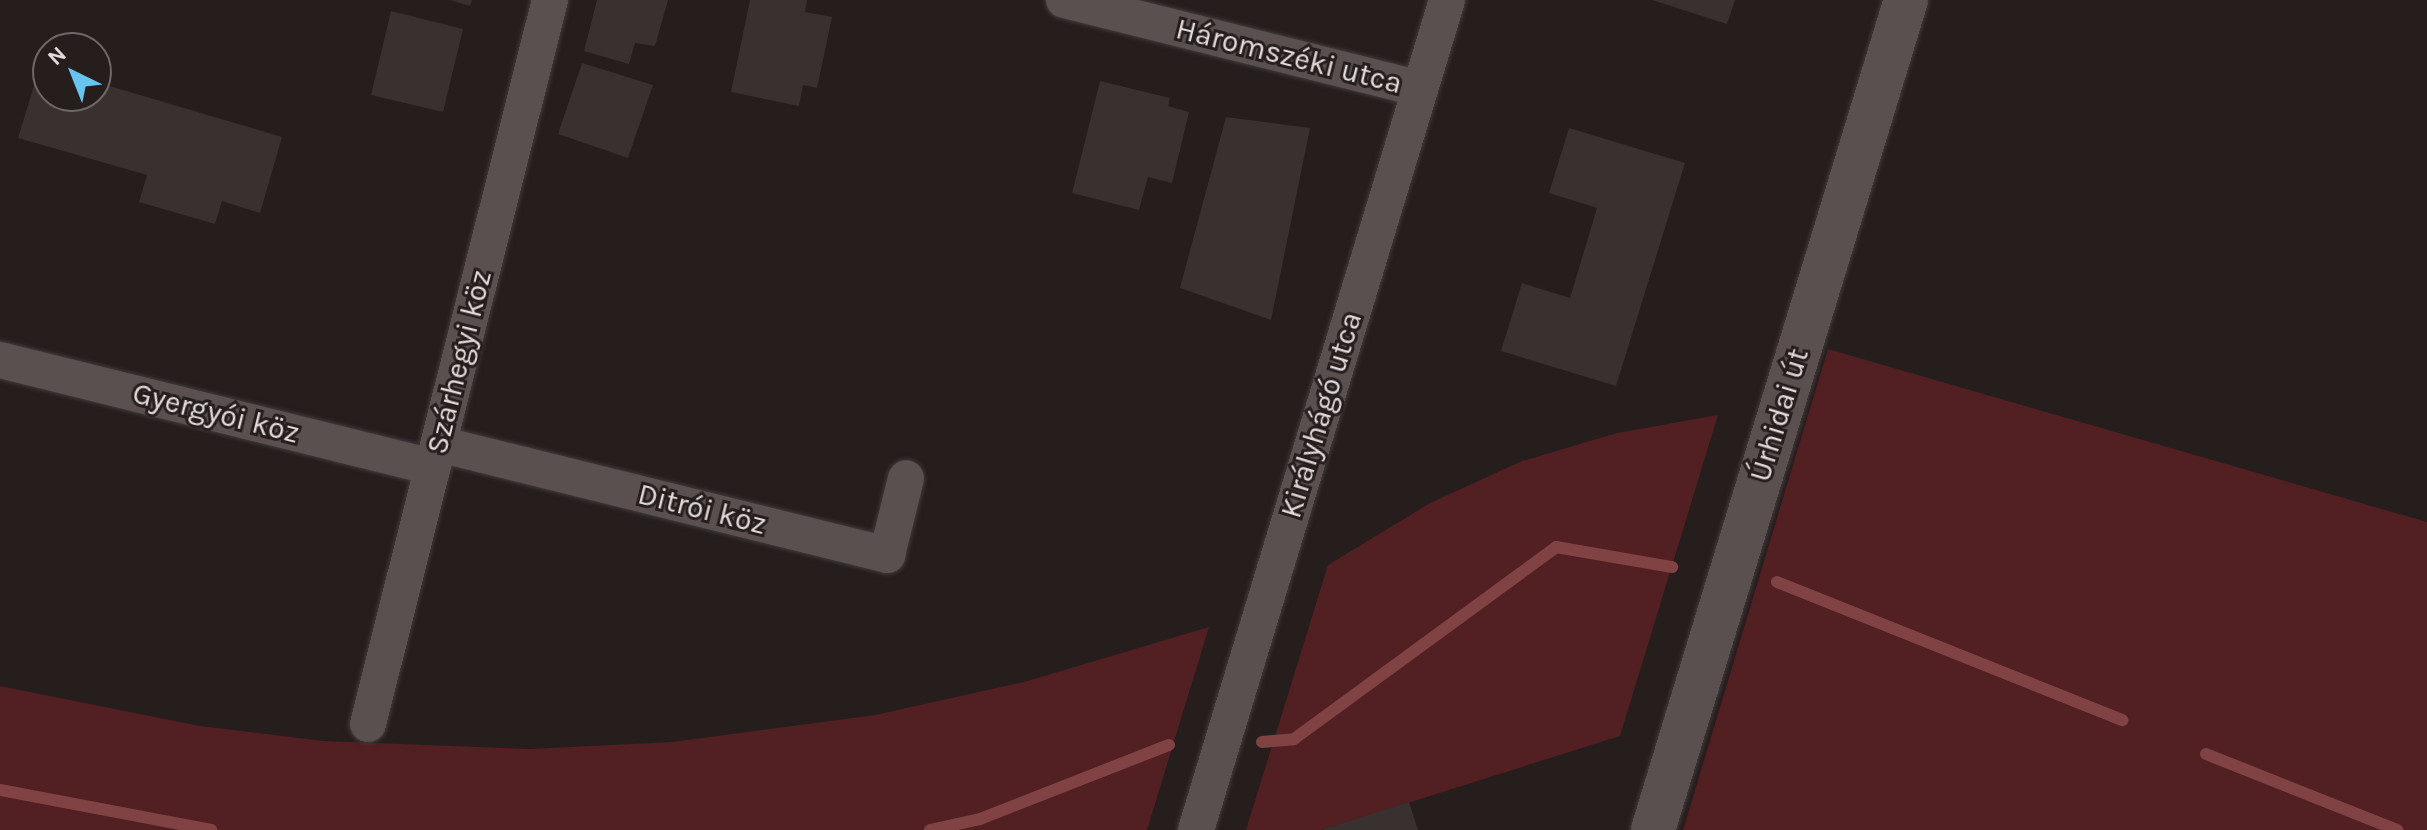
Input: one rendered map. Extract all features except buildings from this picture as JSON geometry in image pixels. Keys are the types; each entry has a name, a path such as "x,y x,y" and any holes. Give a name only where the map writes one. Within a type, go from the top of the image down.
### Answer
{"main road":[{"name":"Úrhidai út","path":"1653,830 1906,0"}],"street":[{"name":"Szárhegyi köz","path":"368,724 550,0"},
{"name":"Háromszéki utca","path":"1064,0 1420,89"},
{"name":"Királyhágó utca","path":"1196,830 1447,0"},
{"name":"Gyergyói köz","path":"0,360 436,456"},
{"name":"Ditrói köz","path":"436,456 887,555 906,478"}],"shaded area":[{"path":"1828,349 2427,522 2427,830 1683,830"},
{"path":"1718,415 1620,736 1322,830 1246,830 1328,565 1430,503 1522,461 1617,433"},
{"path":"1209,627 1147,830 0,830 0,686 200,726 324,741 530,749 672,742 875,715 1024,682"}],"waterway":[{"path":"1262,742 1294,739 1556,547 1672,567"},
{"path":"1777,582 2122,720"},
{"path":"930,830 980,819 1169,745"},
{"path":"2206,754 2397,830"},
{"path":"0,790 211,830"}]}
